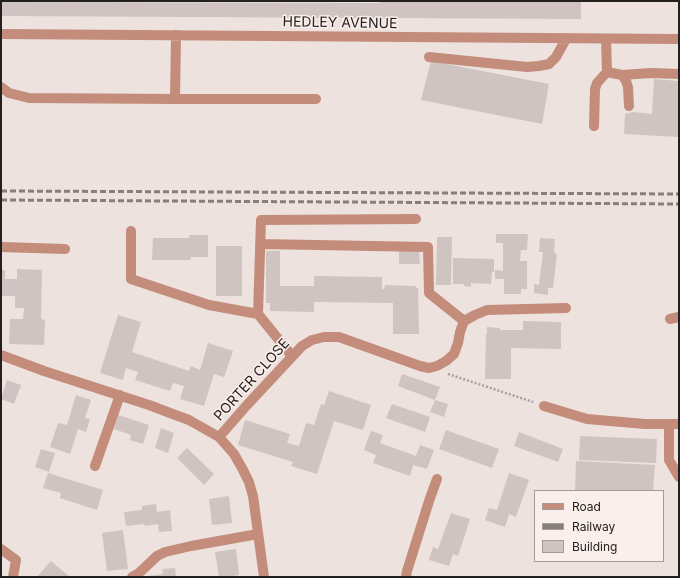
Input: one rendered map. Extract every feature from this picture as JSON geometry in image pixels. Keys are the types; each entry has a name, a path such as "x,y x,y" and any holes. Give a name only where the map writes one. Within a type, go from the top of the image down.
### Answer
{"street":[{"name":"HEDLEY AVENUE","path":"1,34 679,39"},
{"path":"175,99 176,35"},
{"path":"429,57 527,67 539,66 549,64 556,57 566,39"},
{"path":"594,126 597,83 607,72 606,39"},
{"path":"607,72 622,75 679,74"},
{"path":"622,75 628,87 629,106"},
{"path":"1,87 9,93 29,98 316,99"},
{"path":"258,314 261,220 416,219"},
{"path":"131,232 131,279 209,305 258,314 292,356"},
{"path":"260,244 428,247 429,293 464,321"},
{"path":"1,247 65,249"},
{"path":"429,368 446,361 454,354 464,321 475,314 487,310 566,308"},
{"name":"PORTER CLOSE","path":"219,437 292,356 302,346 312,340 324,337 339,337 429,368"},
{"path":"1,355 189,420 219,437 234,454 249,482 253,496 264,577"},
{"path":"95,466 120,395"},
{"path":"544,406 587,419 645,424 674,424 669,460 679,478"},
{"path":"406,577 436,479"},
{"path":"132,577 165,552 258,534"},
{"path":"1,549 16,560 13,577"}],"path":[{"path":"429,368 544,406"}],"building":[{"path":"380,1 581,1 581,19 1,16 1,2 380,3"},
{"path":"431,61 549,84 542,124 421,100"},
{"path":"654,79 679,81 679,137 624,134 625,114 633,112 652,114"},
{"path":"496,234 528,234 527,250 521,250 520,261 527,261 527,289 521,289 521,294 504,294 504,279 495,279 495,270 503,271 503,243 496,243"},
{"path":"189,235 208,235 208,257 191,257 191,260 152,260 153,238 189,238"},
{"path":"437,237 452,237 451,285 436,285"},
{"path":"540,238 555,239 554,253 557,254 553,288 548,288 548,295 534,293 534,284 539,285 543,252 539,252"},
{"path":"216,246 242,246 242,296 216,296"},
{"path":"399,249 419,249 420,264 399,264"},
{"path":"266,251 280,251 280,286 314,286 314,276 382,277 382,289 384,289 385,285 416,286 416,288 418,288 419,334 393,334 393,303 314,302 314,312 270,311 270,303 266,303"},
{"path":"453,258 494,259 494,272 492,272 491,284 471,283 471,287 464,286 464,284 453,284"},
{"path":"17,269 42,270 41,319 45,320 44,345 9,344 10,319 23,319 24,308 15,308 15,296 1,296 1,270 5,270 5,279 17,279"},
{"path":"118,315 141,322 132,352 189,371 191,366 200,370 208,343 233,351 224,377 214,374 204,406 180,399 184,386 173,383 170,391 135,380 138,372 126,368 123,380 100,373"},
{"path":"523,321 561,322 561,349 511,348 511,379 485,379 487,327 500,328 500,330 523,330"},
{"path":"402,374 440,387 435,400 398,386"},
{"path":"7,380 21,385 14,404 1,399"},
{"path":"329,391 371,405 363,430 334,421 317,474 291,466 293,462 238,445 245,420 290,434 287,443 299,446 306,423 314,425 321,404 324,405"},
{"path":"76,395 91,400 85,418 90,419 86,432 78,429 70,454 50,447 58,423 67,425"},
{"path":"435,400 448,404 444,417 430,412"},
{"path":"392,404 430,417 425,432 386,418"},
{"path":"118,415 149,425 143,444 130,440 131,435 114,429"},
{"path":"161,428 174,433 168,453 155,448"},
{"path":"446,430 499,449 492,468 439,449"},
{"path":"371,431 383,435 380,443 416,456 420,445 434,450 427,469 413,465 410,476 373,463 376,455 364,450"},
{"path":"519,432 563,449 558,462 514,446"},
{"path":"580,436 657,439 656,463 579,460"},
{"path":"187,448 214,474 204,485 177,458"},
{"path":"41,449 55,453 49,472 35,467"},
{"path":"576,461 655,465 653,490 575,490"},
{"path":"48,473 103,490 97,510 60,498 61,493 43,488"},
{"path":"509,473 529,480 516,517 509,514 505,527 485,520 489,508 497,510"},
{"path":"229,496 232,523 212,525 209,499"},
{"path":"156,504 157,512 170,510 172,531 159,532 158,524 126,526 124,512 142,510 142,506"},
{"path":"451,513 470,519 458,556 453,554 449,566 429,560 433,547 438,549"},
{"path":"123,530 128,569 107,571 102,533"},
{"path":"236,549 239,575 233,577 219,577 215,552"},
{"path":"51,561 70,577 37,577"},
{"path":"175,568 176,577 148,577 163,574 162,569"}],"railway":[{"path":"1,191 679,194"},
{"path":"1,200 679,204"}]}
